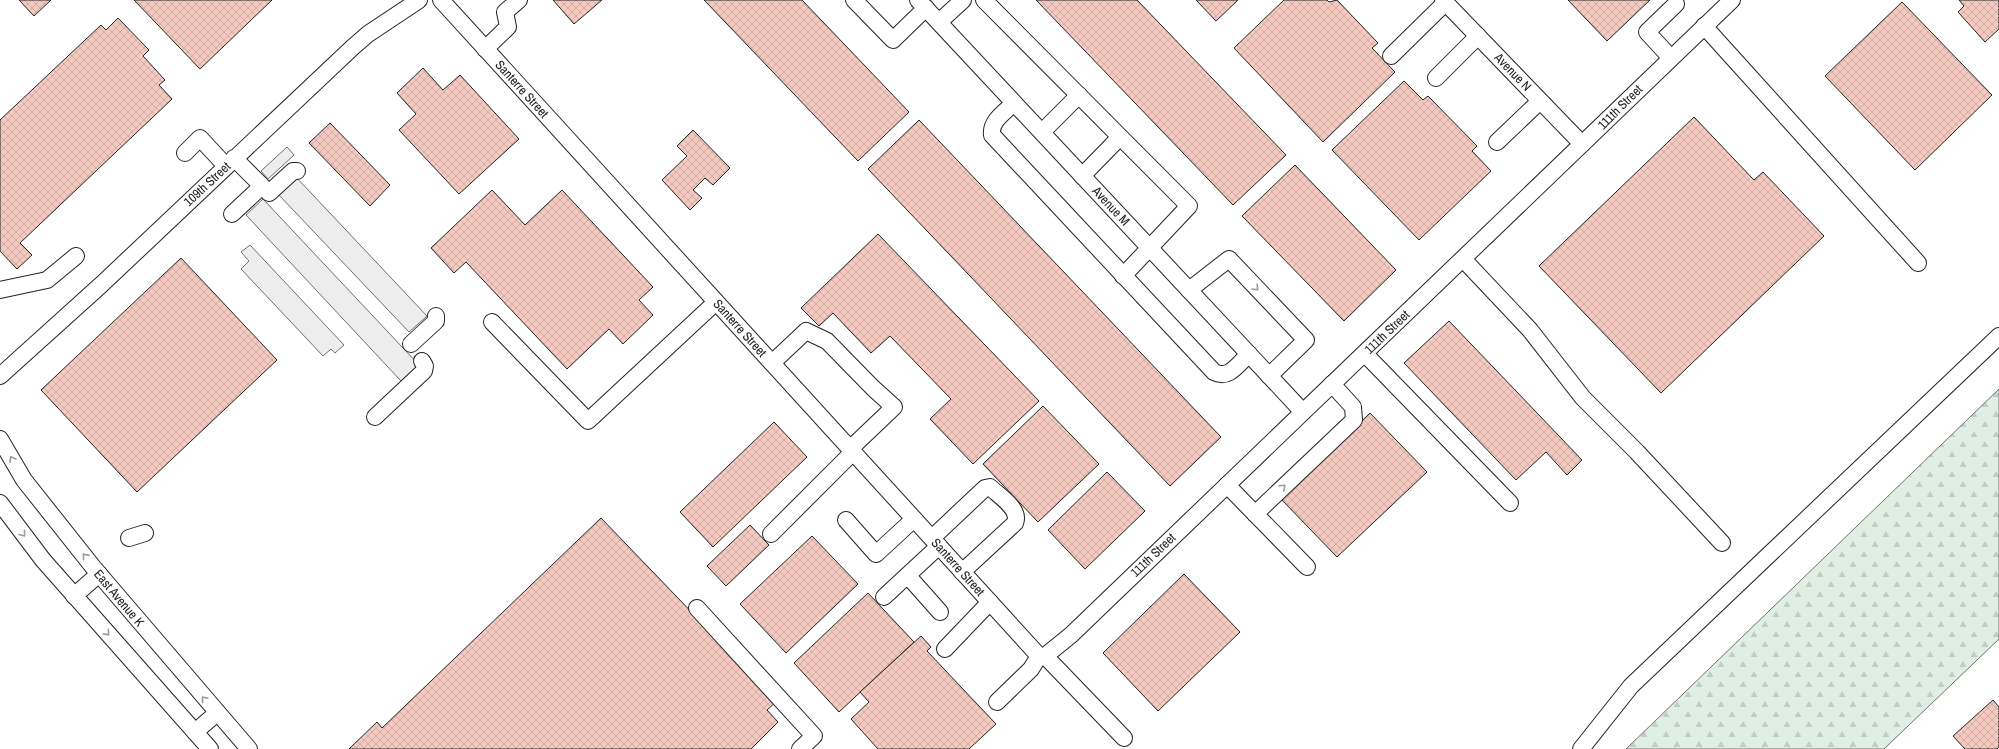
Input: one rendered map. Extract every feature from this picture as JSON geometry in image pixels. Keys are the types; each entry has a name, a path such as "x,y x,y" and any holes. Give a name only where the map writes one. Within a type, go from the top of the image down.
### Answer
{"street":[{"name":"Santerre Street","path":"441,0 962,572 1042,656 1124,738"},
{"path":"485,49 508,27 505,12 519,0"},
{"path":"854,0 893,40 922,4"},
{"path":"939,22 962,0"},
{"path":"984,0 1189,206 1123,276"},
{"name":"111th Street","path":"997,702 1031,669 1042,656 1071,635 1227,484 1365,354 1670,57 1732,0"},
{"name":"109th Street","path":"0,376 102,284 361,40 415,1"},
{"path":"1391,56 1445,1"},
{"name":"Avenue N","path":"1445,1 1582,144"},
{"name":"Avenue M","path":"922,4 1303,412"},
{"path":"1670,57 1647,32 1676,4"},
{"path":"1704,26 1918,263"},
{"path":"1436,78 1478,36"},
{"path":"1042,132 1079,95"},
{"path":"1497,142 1540,100"},
{"path":"1014,102 995,121 991,128 992,135 1123,276 1214,372 1221,376 1228,374 1249,354"},
{"path":"1082,176 1120,137"},
{"path":"185,152 200,138 262,186 232,214"},
{"path":"269,193 293,170 297,171"},
{"path":"0,290 47,280 76,256"},
{"path":"1189,290 1229,259 1306,340 1269,376"},
{"path":"1463,259 1530,330 1583,398 1637,452 1722,543"},
{"path":"492,322 588,421 716,302"},
{"path":"411,344 436,321 436,316"},
{"path":"771,534 894,407 873,388 827,341 806,331 772,363"},
{"path":"1581,749 1631,686 1999,336"},
{"path":"1365,354 1510,503"},
{"path":"375,417 424,371 425,364 422,361"},
{"path":"1255,514 1354,420 1353,407 1332,384"},
{"name":"East Avenue K","path":"0,439 24,480 100,574 248,749"},
{"path":"1227,484 1307,567"},
{"path":"884,597 908,576 935,542 985,488 990,488 1015,511 1017,518 1015,523 962,572"},
{"path":"0,503 43,560 210,749"},
{"path":"846,520 876,554 914,519"},
{"path":"129,538 145,533"},
{"path":"74,596 100,574"},
{"path":"908,576 940,612"},
{"path":"945,649 990,602"},
{"path":"698,608 814,736 800,749"},
{"path":"195,732 216,713"}],"green space":[{"path":"1999,389 1999,639 1884,749 1626,749"}],"shaded area":[{"path":"287,147 294,155 268,179 261,171"},
{"path":"295,176 427,316 409,332 277,193"},
{"path":"263,199 419,365 401,381 246,215"},
{"path":"250,245 344,345 335,353 331,349 323,356 241,269 249,261 241,252"}],"building":[{"path":"19,0 51,0 34,16"},
{"path":"134,0 272,0 200,69"},
{"path":"553,0 602,0 574,24"},
{"path":"704,0 802,0 909,112 858,161"},
{"path":"1036,0 1137,0 1286,155 1233,205"},
{"path":"1196,0 1238,0 1216,21"},
{"path":"1284,0 1327,0 1329,2 1337,0 1378,43 1372,48 1395,72 1323,142 1234,48"},
{"path":"1568,0 1650,0 1607,41"},
{"path":"1959,0 1999,0 1999,29 1985,42 1958,12 1964,6"},
{"path":"1902,2 1992,95 1915,170 1825,76"},
{"path":"118,18 149,50 143,56 165,80 159,85 172,99 20,243 32,255 17,269 0,251 0,120 101,25 106,30"},
{"path":"423,68 443,90 460,75 519,139 459,194 399,130 416,114 397,93"},
{"path":"1404,81 1423,100 1428,96 1477,146 1472,151 1491,171 1419,240 1332,150"},
{"path":"1694,117 1754,180 1763,172 1824,236 1661,393 1539,266"},
{"path":"919,120 1221,437 1170,486 868,169"},
{"path":"330,123 390,185 370,206 309,143"},
{"path":"693,130 730,168 713,185 705,178 693,190 702,198 690,210 662,180 687,156 677,146"},
{"path":"1295,165 1396,270 1344,321 1242,216"},
{"path":"492,190 525,225 562,190 653,287 639,300 653,315 623,344 609,329 567,369 466,262 454,273 431,248"},
{"path":"878,234 1039,401 973,464 930,419 951,399 890,336 871,353 833,313 819,326 801,308"},
{"path":"181,258 277,360 137,492 41,390"},
{"path":"1449,321 1582,460 1567,475 1546,452 1516,480 1404,363"},
{"path":"1043,406 1099,464 1038,522 983,464"},
{"path":"1370,413 1427,472 1337,557 1281,499"},
{"path":"774,422 807,457 713,547 680,512"},
{"path":"1107,472 1145,511 1085,569 1048,530"},
{"path":"601,518 777,701 767,710 778,722 751,749 349,749 377,722 382,728"},
{"path":"750,525 769,545 726,586 707,566"},
{"path":"812,536 858,584 786,653 740,604"},
{"path":"1184,574 1240,632 1158,711 1103,653"},
{"path":"868,593 914,642 839,712 794,663"},
{"path":"921,636 931,647 927,651 996,724 969,749 878,749 851,719 869,702 860,692"},
{"path":"1993,700 1999,707 1999,747 1997,749 1965,749 1953,736"}]}
